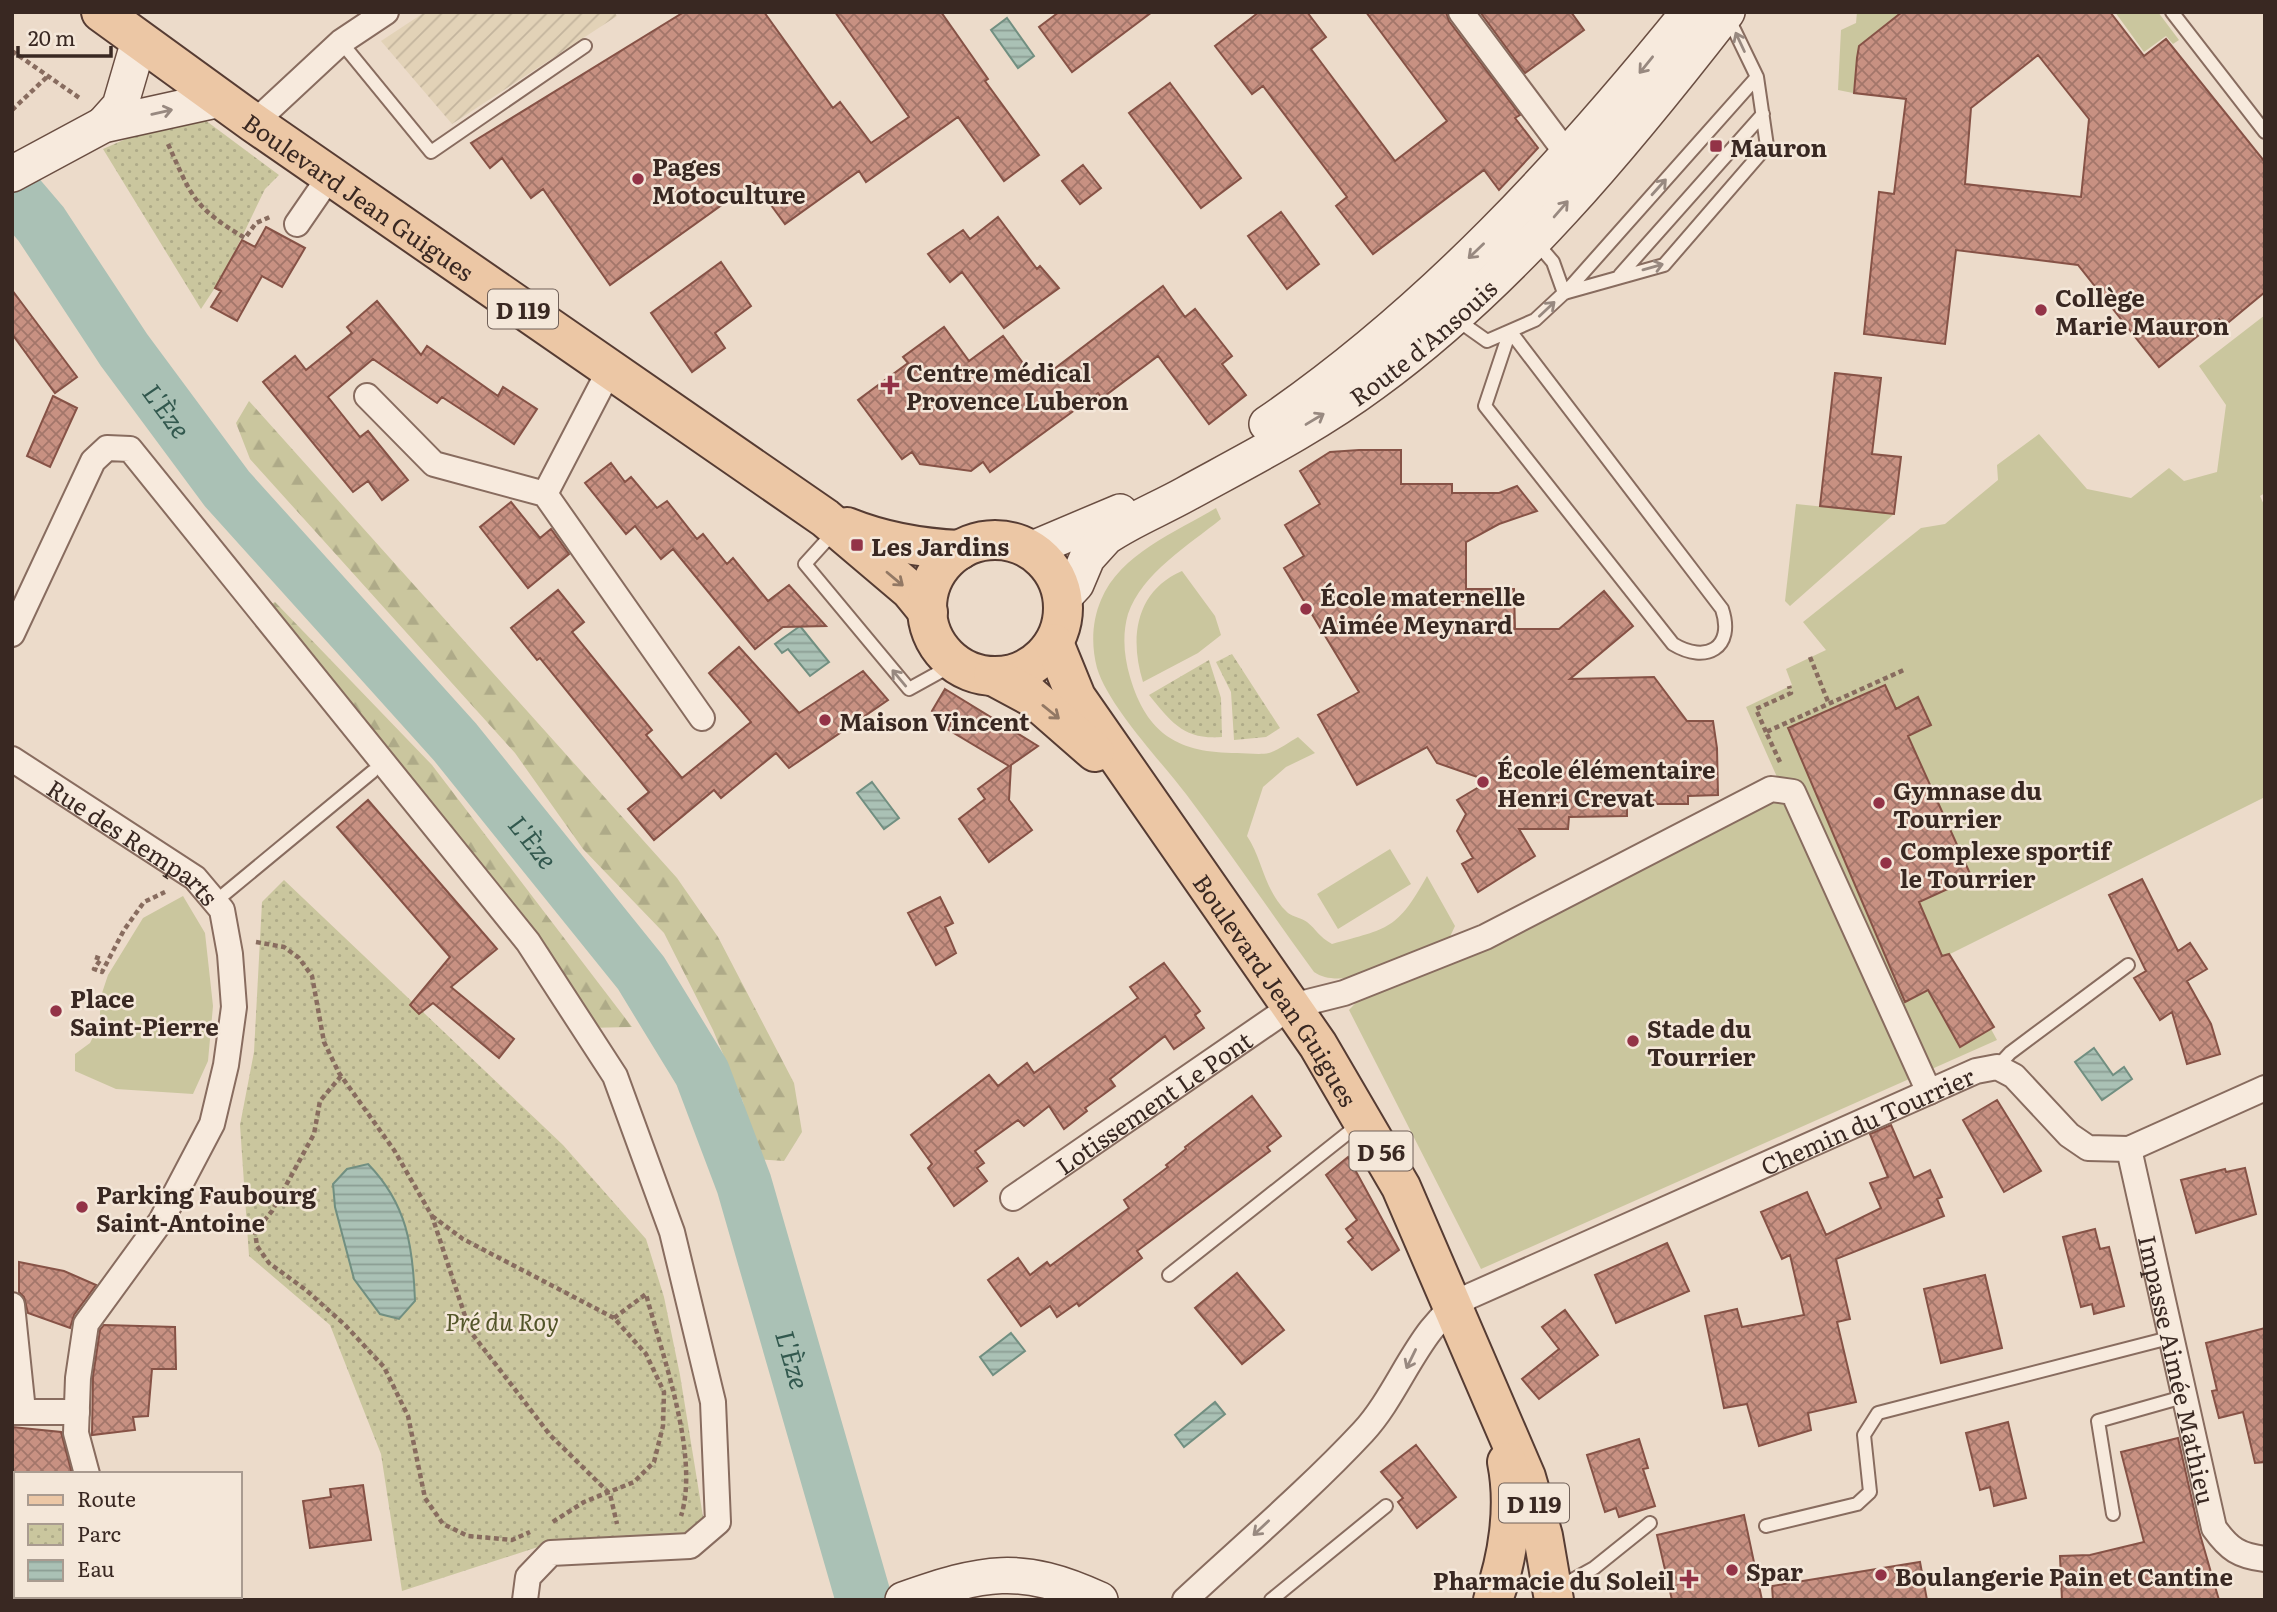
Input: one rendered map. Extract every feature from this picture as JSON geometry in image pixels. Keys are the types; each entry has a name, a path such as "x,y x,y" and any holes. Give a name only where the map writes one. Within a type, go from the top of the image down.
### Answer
{"main road":[{"name":"Boulevard Jean Guigues","path":"101,12 254,123 831,523 910,590 928,612"},
{"name":"Boulevard Jean Guigues","path":"831,523 882,541 921,548 960,550"},
{"path":"977,542 1013,542 1030,550 1045,563 1057,579 1063,614 1054,643 1043,657 1028,668 1011,675 974,673 956,663 935,638 928,612 929,594 935,576 960,550 977,542"},
{"name":"Boulevard Jean Guigues","path":"1054,643 1076,697 1292,1006 1364,1120 1401,1187 1526,1477 1543,1536 1554,1595"},
{"name":"Boulevard Jean Guigues","path":"993,676 1032,697 1059,718 1150,804"},
{"name":"Boulevard Jean Guigues","path":"1493,1600 1506,1559 1509,1505 1509,1473 1496,1412"}],"street":[{"path":"254,123 341,42 386,12"},
{"path":"1461,12 1568,155"},
{"name":"Route d'Ansouis","path":"1522,229 1568,155 1689,12"},
{"name":"Route d'Ansouis","path":"1062,599 1076,584 1087,558 1106,537 1267,448 1372,384 1444,305 1651,107 1726,13"},
{"path":"20,169 97,116 120,106 139,41"},
{"path":"97,116 165,111 221,99"},
{"path":"297,224 330,176"},
{"name":"Route d'Ansouis","path":"1030,550 1090,527 1197,471 1359,356 1444,305"},
{"path":"545,495 610,369"},
{"path":"367,396 434,464 545,495 702,718"},
{"path":"12,634 93,461 107,448 130,449 528,942 615,1076 672,1231 713,1402 718,1522 690,1546 551,1553 528,1577 525,1600"},
{"name":"Rue des Remparts","path":"12,759 195,878 222,910 227,936 234,1007 226,1065 212,1124 161,1221 86,1324 78,1378 77,1412"},
{"path":"1292,1006 1344,993 1485,937 1767,790 1793,792 1929,1092"},
{"name":"Lotissement Le Pont","path":"1013,1198 1292,1006"},
{"name":"Chemin du Tourrier","path":"1452,1305 1976,1071 1997,1067 2014,1076 2069,1135 2088,1148 2129,1149 2265,1088"},
{"name":"Impasse Aimée Mathieu","path":"2129,1149 2166,1310 2169,1338 2214,1528 2228,1548 2246,1557 2265,1559"},
{"path":"12,1305 18,1411 77,1412 76,1433 86,1472"},
{"path":"1185,1600 1364,1431 1398,1386 1418,1346 1452,1305"},
{"path":"903,1600 958,1581 1012,1573 1043,1579 1100,1600"}],"lane":[{"path":"2172,12 2265,132"},
{"path":"1564,293 1620,275 1664,265 1767,146 1757,77 1726,13"},
{"path":"341,42 431,152 586,46"},
{"path":"1444,305 1486,341 1535,320 1564,293 1757,77"},
{"path":"1620,275 1763,114"},
{"path":"1522,229 1553,262 1564,293"},
{"path":"1510,331 1722,609 1726,620 1724,634 1719,646 1712,651 1688,653 1673,644 1485,406 1510,331"},
{"path":"831,523 805,564 909,689 956,663"},
{"path":"216,901 372,772"},
{"path":"1997,1067 2010,1053 2128,965"},
{"path":"1170,1275 1364,1120"},
{"path":"1766,1526 1857,1504 1870,1492 1864,1435 1878,1413 2169,1338"},
{"path":"2113,1514 2098,1421 2183,1397"},
{"path":"1271,1600 1386,1506"},
{"path":"1554,1595 1594,1568 1650,1522"}],"path":[{"path":"12,51 49,75 97,116"},
{"path":"12,110 49,75"},
{"path":"165,111 167,143 191,194 209,216 245,238 256,223 276,215 297,224"},
{"path":"1811,657 1829,704"},
{"path":"1766,732 1906,669"},
{"path":"1789,686 1791,693 1756,709 1793,792"},
{"path":"95,957 101,959 94,969 102,972 124,930 144,902 195,878"},
{"path":"227,936 284,947 299,958 312,976 324,1042 341,1076 394,1150 432,1216 470,1331 550,1435 610,1494 622,1549"},
{"path":"341,1076 320,1101 314,1134 272,1211 255,1232 257,1246 269,1263 306,1290 384,1367 408,1416 425,1498 443,1524 468,1535 512,1539 533,1531"},
{"path":"432,1216 463,1239 614,1318 646,1354 664,1392 663,1426 654,1462 634,1482 610,1494 584,1502 544,1526"},
{"path":"614,1318 646,1294 678,1411 685,1503 678,1526"}],"shaded area":[{"path":"425,12 614,12 617,16 452,124 381,41"}],"green space":[{"path":"1857,12 1902,12 1859,46 1853,93 1838,90 1841,30 1856,23"},
{"path":"2115,12 2158,12 2179,40 2173,44 2166,36 2144,52"},
{"path":"205,120 279,175 265,189 224,274 201,309 103,149 151,128"},
{"name":"Complexe sportif le Tourrier","path":"2265,315 2265,493 2260,496 2265,507 2265,797 1950,954 1997,1040 1481,1269 1349,1010 1365,993 1781,786 1746,707 1792,685 1786,669 1826,650 1803,622 1921,528 1945,524 1998,480 1997,465 2039,434 2087,489 2131,498 2169,468 2184,481 2217,472 2226,405 2199,366"},
{"path":"249,401 677,878 718,937 794,1083 802,1132 784,1161 753,1159 743,1102 713,1030 664,933 583,849 515,753 250,459 236,423"},
{"path":"1796,504 1894,514 1790,606 1785,601"},
{"path":"1216,508 1221,519 1155,573 1135,599 1128,614 1124,646 1137,697 1156,727 1182,744 1216,752 1265,754 1298,737 1315,753 1286,767 1263,787 1247,836 1274,895 1288,913 1307,922 1332,944 1390,924 1408,907 1427,876 1455,926 1448,941 1380,970 1361,975 1327,978 1314,972 1186,794 1136,733 1103,683 1095,659 1093,633 1098,608 1110,584 1135,557"},
{"path":"1182,571 1215,616 1221,635 1198,653 1143,682 1137,648 1140,617 1155,590"},
{"path":"275,602 432,765 632,1027 585,1028 261,610"},
{"path":"1232,654 1280,728 1266,737 1234,740 1231,692 1216,662"},
{"path":"1209,660 1221,698 1222,737 1198,736 1180,728 1149,695"},
{"path":"1390,849 1411,884 1338,929 1317,894"},
{"name":"Pré du Roy","path":"284,880 563,1145 646,1239 664,1297 680,1375 705,1529 642,1544 538,1547 402,1591 381,1454 330,1325 249,1256 240,1125 254,1052 262,902"},
{"path":"183,896 205,933 213,1006 208,1061 193,1094 116,1089 75,1071 75,1054 90,1043 100,1023 100,999 108,975 143,918"}],"water":[{"path":"1007,18 1034,56 1018,68 991,30"},
{"path":"800,626 829,662 810,676 788,649 782,653 775,644"},
{"path":"872,782 899,818 884,829 857,793"},
{"path":"2094,1048 2113,1075 2124,1067 2132,1079 2102,1100 2075,1062"},
{"path":"368,1164 392,1195 410,1244 415,1301 399,1319 380,1314 354,1279 335,1207 333,1184 347,1169"},
{"path":"1011,1333 1025,1351 993,1375 980,1357"},
{"path":"1215,1402 1225,1414 1184,1447 1175,1435"}],"building":[{"path":"684,12 764,12 833,108 840,102 871,143 909,117 835,12 941,12 988,79 985,81 1039,155 1004,181 958,117 866,182 859,171 785,224 754,182 610,285 543,189 531,198 502,158 490,168 471,143"},
{"path":"1059,12 1152,12 1072,72 1039,27"},
{"path":"1259,12 1307,12 1326,37 1311,49 1395,161 1447,121 1366,12 1446,12 1449,21 1520,115 1515,118 1538,148 1499,190 1484,170 1373,254 1336,206 1347,197 1263,86 1252,94 1215,46"},
{"path":"1480,12 1571,12 1584,30 1525,73"},
{"path":"1902,12 2110,12 2144,56 2166,39 2265,162 2265,292 2224,326 2219,319 2159,367 2078,265 1956,250 1945,344 1864,334 1879,192 1894,194 1906,99 1854,93 1859,46","holes":["2038,55 2089,119 2081,197 1965,184 1971,108"]},
{"path":"1170,83 1241,178 1201,208 1129,113"},
{"path":"1083,165 1101,188 1080,204 1062,181"},
{"path":"1281,212 1319,264 1287,289 1248,236"},
{"path":"998,217 1037,269 1040,266 1059,288 1004,328 962,272 950,282 928,254 963,230 970,239"},
{"path":"266,227 305,248 282,287 262,276 237,321 211,307 221,291 215,288 242,240 255,247"},
{"path":"721,262 751,306 715,333 725,348 692,372 651,313"},
{"path":"1163,286 1185,317 1195,309 1232,356 1222,364 1246,395 1209,424 1158,356 1102,398 1098,393 990,472 983,462 971,471 920,464 912,452 902,459 858,400 908,363 903,357 944,327 969,361 1003,336 1037,382"},
{"path":"12,290 77,377 55,393 12,334"},
{"path":"377,301 421,355 427,346 498,396 503,387 537,409 514,444 442,397 437,403 373,359 328,397 360,437 368,431 408,480 382,500 368,481 353,492 263,382 295,356 306,370 352,333 347,327"},
{"path":"1835,373 1881,378 1872,454 1901,457 1894,514 1820,506"},
{"path":"53,396 77,408 50,467 27,456"},
{"path":"1401,450 1401,484 1452,484 1452,493 1499,493 1517,486 1537,511 1499,524 1466,542 1466,589 1514,589 1515,629 1559,629 1604,591 1633,626 1570,679 1654,677 1687,721 1713,721 1717,748 1718,795 1688,796 1688,804 1627,804 1627,816 1569,817 1568,829 1519,829 1535,856 1478,892 1462,864 1473,858 1457,831 1466,814 1457,800 1489,781 1437,763 1427,747 1357,785 1318,715 1359,692 1284,568 1304,556 1285,525 1320,504 1300,471 1330,452"},
{"path":"611,463 625,482 631,477 657,508 667,501 697,539 703,534 727,564 733,558 768,601 789,585 826,626 783,627 755,649 673,549 661,559 635,526 626,534 585,483"},
{"path":"511,502 540,538 551,529 569,554 528,588 480,527"},
{"path":"558,590 584,622 572,632 652,730 646,735 682,778 751,722 709,673 739,647 799,713 863,671 888,700 789,768 776,753 721,798 714,790 654,840 628,809 649,792 540,658 537,660 511,628"},
{"name":"Gymnase du Tourrier","path":"1885,685 1896,709 1918,697 1931,725 1908,736 1972,878 1919,902 1942,956 1949,954 1994,1027 1960,1047 1928,990 1905,1002 1788,728"},
{"path":"945,689 1038,746 1011,765 1009,800 1032,830 989,862 959,819 985,799 978,789 1009,766 947,729 951,723 932,711"},
{"path":"368,800 497,949 451,987 514,1039 499,1058 433,1003 419,1014 410,1005 450,957 337,827"},
{"path":"2142,879 2178,951 2190,943 2207,969 2187,981 2211,1024 2220,1054 2187,1064 2172,1012 2160,1020 2134,978 2146,971 2109,895"},
{"path":"940,897 953,923 945,927 956,953 936,965 908,913"},
{"path":"1164,963 1200,1011 1195,1015 1204,1028 1174,1049 1165,1036 1110,1079 1115,1086 1085,1108 1087,1111 1064,1129 1049,1106 1024,1126 1018,1120 975,1151 984,1163 977,1168 987,1181 954,1206 928,1168 932,1164 911,1135 989,1075 998,1086 1027,1063 1034,1073 1138,998 1130,987"},
{"path":"1252,1096 1281,1136 1267,1147 1270,1151 1137,1251 1142,1258 1079,1306 1077,1303 1057,1317 1050,1306 1021,1326 988,1280 1018,1258 1030,1275 1047,1262 1050,1266 1129,1208 1124,1200 1168,1167 1166,1165 1186,1149 1185,1147"},
{"path":"1997,1100 2041,1171 2004,1192 1963,1120"},
{"path":"1891,1125 1914,1178 1930,1170 1942,1197 1937,1199 1944,1216 1836,1259 1850,1319 1837,1322 1856,1402 1808,1413 1811,1430 1759,1446 1747,1404 1724,1408 1705,1316 1737,1309 1742,1327 1804,1315 1790,1255 1782,1259 1761,1212 1807,1192 1826,1235 1881,1208 1870,1183 1888,1177 1870,1134"},
{"path":"1348,1157 1399,1250 1372,1270 1348,1242 1353,1238 1346,1229 1357,1220 1326,1175"},
{"path":"2245,1168 2256,1214 2196,1233 2181,1180 2225,1169 2226,1172"},
{"path":"2095,1229 2100,1249 2109,1247 2124,1306 2094,1314 2092,1304 2081,1307 2063,1237"},
{"path":"1667,1243 1689,1291 1616,1323 1595,1275"},
{"path":"19,1262 64,1271 96,1285 74,1315 70,1328 28,1313 24,1297 19,1292"},
{"path":"1237,1273 1284,1330 1242,1364 1195,1308"},
{"path":"1985,1275 2002,1348 1941,1363 1924,1289"},
{"path":"1565,1310 1598,1355 1539,1399 1522,1379 1559,1349 1542,1327"},
{"path":"104,1325 175,1327 176,1369 152,1369 148,1416 133,1417 135,1430 92,1435 93,1376 100,1330"},
{"path":"2265,1328 2265,1462 2255,1463 2243,1412 2219,1418 2212,1391 2217,1390 2206,1343"},
{"path":"2008,1422 2026,1498 1994,1506 1990,1487 1980,1490 1966,1433"},
{"path":"12,1427 61,1432 71,1472 12,1474"},
{"path":"2178,1438 2199,1531 2219,1600 2062,1600 2060,1556 2090,1555 2144,1542 2121,1452"},
{"path":"1639,1439 1648,1468 1643,1469 1655,1506 1619,1517 1616,1508 1605,1512 1587,1455"},
{"path":"1416,1445 1456,1497 1417,1528 1398,1502 1403,1498 1381,1472"},
{"path":"363,1485 371,1540 310,1548 303,1501 331,1497 330,1489"},
{"path":"1744,1515 1762,1600 1672,1600 1657,1535"},
{"name":"Boulangerie Pain et Cantine","path":"1920,1562 1927,1600 1773,1600 1772,1586"}],"waterway":[{"name":"L'Èze","path":"12,190 41,224 124,350 227,489 455,742 641,973 702,1073 744,1184 864,1600"}],"place":[{"name":"Mauron","path":"1716,146"},
{"name":"Pages Motoculture","path":"638,179"},
{"name":"Collège Marie Mauron","path":"2041,310"},
{"name":"Centre médical Provence Luberon","path":"890,385"},
{"name":"Les Jardins","path":"857,545"},
{"name":"École maternelle Aimée Meynard","path":"1306,609"},
{"name":"Maison Vincent","path":"825,720"},
{"name":"École élémentaire Henri Crevat","path":"1483,782"},
{"name":"Gymnase du Tourrier","path":"1879,803"},
{"name":"Complexe sportif le Tourrier","path":"1886,863"},
{"name":"Place Saint-Pierre","path":"56,1011"},
{"name":"Stade du Tourrier","path":"1633,1041"},
{"name":"Parking Faubourg Saint-Antoine","path":"82,1207"},
{"name":"Spar","path":"1732,1570"},
{"name":"Boulangerie Pain et Cantine","path":"1881,1575"},
{"name":"Pharmacie du Soleil","path":"1689,1579"}]}
